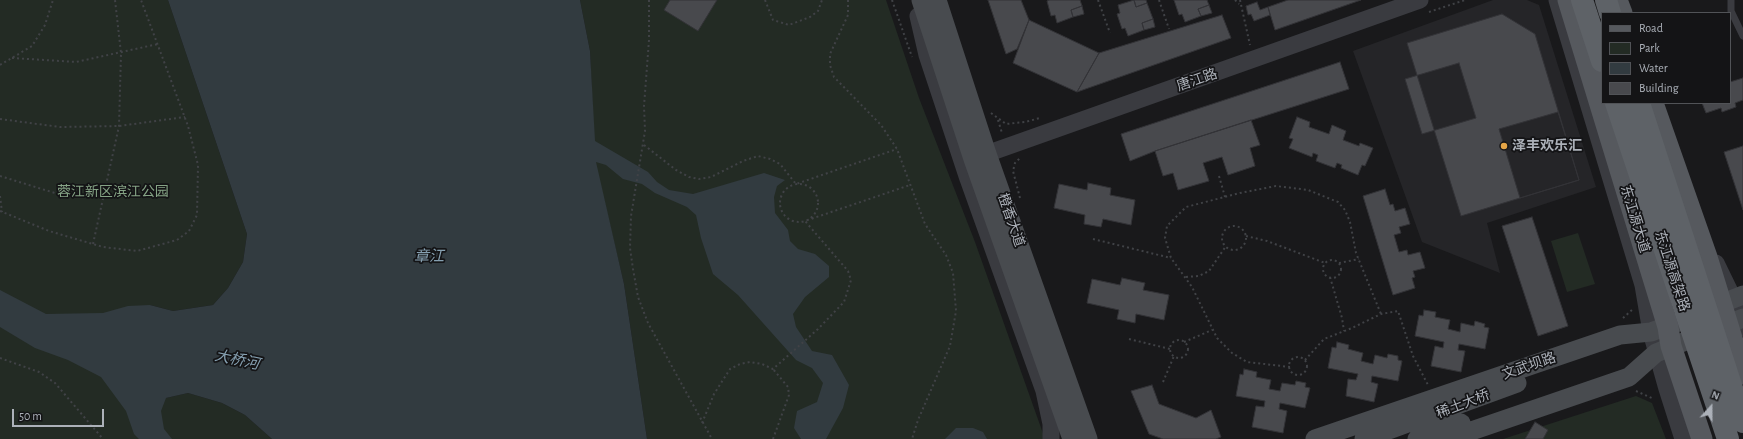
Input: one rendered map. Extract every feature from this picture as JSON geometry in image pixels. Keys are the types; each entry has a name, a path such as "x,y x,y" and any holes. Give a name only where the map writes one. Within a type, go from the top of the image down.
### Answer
{"highway":[{"path":"1582,0 1601,58"},
{"path":"1606,0 1610,12"},
{"name":"东江源高架路","path":"1616,104 1728,439"},
{"name":"东江源高架路","path":"1640,104 1743,422"}],"main road":[{"name":"橙香大道","path":"921,0 1088,439"},
{"name":"橙香大道","path":"937,0 980,156 1072,439"},
{"name":"东江源大道","path":"1568,0 1662,339 1702,439"},
{"path":"1617,0 1622,12"},
{"path":"1653,104 1707,256 1732,298 1738,322 1743,374"},
{"name":"文武坝路","path":"1444,427 1629,376 1662,339 1732,298"},
{"name":"文武坝路","path":"1315,439 1620,335 1662,339 1738,322"},
{"name":"稀土大桥","path":"1417,439 1662,339"},
{"name":"稀土大桥","path":"1364,439 1444,427"}],"street":[{"path":"914,0 928,55 968,179 1044,391 1051,424 1051,439"},
{"path":"1557,0 1644,285 1662,339 1661,395 1683,439"},
{"path":"1627,0 1631,12"},
{"name":"唐江路","path":"980,156 1254,60 1424,6"},
{"path":"1659,104 1698,229 1732,298"},
{"path":"1738,322 1743,347"}],"lane":[{"path":"1731,0 1731,11 1743,36"}],"path":[{"path":"0,65 32,46 45,25 53,0"},
{"path":"93,244 119,126 121,53 115,0"},
{"path":"0,196 1,212 49,231 93,244 137,251 177,240 188,231 197,215 198,165 185,117 142,0"},
{"path":"649,0 649,40 644,106 646,131 643,152 634,190 631,216 630,248 638,297 648,323 712,439"},
{"path":"765,0 774,20 789,25 810,17 818,11 822,0"},
{"path":"848,0 848,15 830,54 830,65 834,77 881,125 897,149 925,224 946,255 953,273 956,310 950,346 918,420 912,439"},
{"path":"1098,0 1110,33"},
{"path":"1159,0 1169,29"},
{"path":"1235,0 1239,4"},
{"path":"1240,0 1239,4 1254,60"},
{"path":"1424,6 1465,0"},
{"path":"12,58 76,62 158,44"},
{"path":"989,107 991,114 1006,124 1025,122 1041,118"},
{"path":"0,119 60,127 119,126 185,117"},
{"path":"644,145 676,170 689,177 699,179 711,177 743,161 758,156 770,159 780,164 796,184 812,188 818,198 819,204 815,214 806,221"},
{"path":"897,149 796,184 785,190 782,195 781,208 788,218 793,221 806,221 910,186"},
{"path":"1020,198 1013,171 1016,163 1022,156"},
{"path":"0,176 58,194 104,196"},
{"path":"1219,176 1225,197"},
{"path":"1290,367 1247,362 1232,353 1217,338 1186,278 1171,258 1165,238 1167,226 1186,207 1276,186 1308,190 1338,202 1345,210 1350,222 1359,259 1381,314"},
{"path":"773,369 818,329 844,302 851,280 848,271 806,221"},
{"path":"1246,236 1244,245 1241,248 1232,250 1226,246 1223,236 1227,229 1236,227 1240,228 1246,236 1267,241 1325,263 1332,260 1339,263 1359,259"},
{"path":"1094,239 1171,258"},
{"path":"1186,278 1199,276 1209,271 1226,246"},
{"path":"1325,263 1323,271 1330,277 1342,318 1344,331"},
{"path":"1330,277 1338,275 1340,272 1339,263"},
{"path":"1618,321 1633,308 1635,302"},
{"path":"1305,360 1324,339 1381,314 1398,311 1413,356 1430,387"},
{"path":"1184,342 1212,330"},
{"path":"1129,339 1170,349 1174,356 1182,358 1188,352 1187,344 1177,340 1171,345 1170,349"},
{"path":"1163,382 1174,356"},
{"path":"1302,357 1305,360 1307,368 1301,374 1294,373 1290,367 1290,363 1294,358 1302,357"},
{"path":"0,358 39,372 55,383 103,439"},
{"path":"702,423 714,394 730,369 740,364 750,362 762,364 773,369 788,387 789,394 773,439"},
{"path":"1635,391 1650,396 1661,395"}],"shaded area":[{"path":"1493,0 1527,0 1539,5 1596,187 1487,223 1500,273 1422,242 1353,51"}],"green space":[{"name":"蓉江新区滨江公园","path":"0,0 168,0 247,234 243,262 228,288 213,305 173,311 150,305 166,398 188,393 222,403 245,415 272,439 0,439"},
{"path":"580,0 886,0 919,98 975,242 1045,439 647,439 624,284 595,162 590,51"},
{"path":"1578,233 1595,284 1567,292 1551,241"},
{"path":"1636,396 1652,403 1666,439 1503,439"}],"water":[{"name":"章江","path":"168,0 580,0 590,51 595,141 648,172 657,182 669,190 693,194 764,173 785,180 777,186 774,197 775,213 788,230 790,241 798,249 815,254 829,266 829,277 805,297 793,314 796,327 812,351 832,355 849,385 843,408 826,439 801,439 794,428 797,411 817,402 823,383 812,368 796,360 738,295 713,274 701,238 696,215 687,207 655,193 642,184 623,179 606,165 596,162 624,284 647,439 272,439 245,415 222,403 188,393 166,398 161,411 164,429 172,439 139,439 134,434 126,411 101,377 68,360 35,348 0,327 0,290 46,314 103,313 128,306 150,305 173,311 213,305 228,288 243,262 247,234"},
{"path":"956,428 973,428 983,432 987,439 945,439"}],"building":[{"path":"670,0 717,0 698,31 664,10"},
{"path":"988,0 1021,0 1029,20 1017,49 1006,54"},
{"path":"1080,0 1082,6 1071,10 1073,17 1057,23 1055,15 1051,16 1047,1"},
{"path":"1134,0 1136,7 1147,3 1153,19 1142,23 1144,30 1128,36 1125,28 1122,29 1117,14 1120,13 1118,5"},
{"path":"1134,0 1146,0 1147,3 1136,7"},
{"path":"1174,0 1207,0 1209,5 1198,9 1201,16 1185,22 1182,14 1179,15"},
{"path":"1288,0 1361,0 1275,30 1268,7"},
{"path":"1257,2 1260,10 1268,7 1270,15 1254,21 1251,14 1248,15 1246,6"},
{"path":"1209,5 1212,13 1201,16 1198,9"},
{"path":"1082,6 1084,14 1073,17 1071,10"},
{"name":"泽丰欢乐汇","path":"1502,14 1535,34 1579,180 1461,216 1407,43"},
{"path":"1222,15 1231,38 1077,92 1099,53"},
{"path":"1153,19 1155,27 1144,30 1142,23"},
{"path":"1029,20 1099,53 1077,92 1013,63"},
{"path":"1340,62 1349,89 1155,151 1130,161 1121,134"},
{"path":"1459,63 1476,118 1422,134 1405,79"},
{"path":"1743,78 1743,100 1735,103 1736,107 1722,112 1721,108 1706,113 1702,104 1731,104 1731,82"},
{"path":"1558,112 1579,180 1520,198 1499,129"},
{"path":"1297,117 1310,122 1309,127 1329,134 1332,125 1346,131 1343,140 1359,146 1360,143 1373,148 1365,166 1362,165 1358,175 1341,168 1342,165 1337,163 1335,168 1316,161 1318,155 1313,153 1312,157 1289,148 1293,139 1289,138"},
{"path":"1251,120 1260,145 1250,148 1255,166 1228,175 1222,157 1203,163 1209,181 1178,190 1173,173 1163,176 1155,151"},
{"path":"1743,146 1743,210 1724,152"},
{"path":"1088,183 1111,188 1110,195 1135,200 1131,225 1103,219 1101,227 1084,224 1085,215 1054,208 1059,184 1087,190"},
{"path":"1385,189 1390,205 1393,204 1395,211 1405,208 1410,224 1399,227 1401,233 1394,235 1399,252 1407,250 1408,255 1420,252 1425,268 1413,271 1415,277 1412,278 1415,288 1393,295 1363,196"},
{"path":"1532,217 1568,326 1538,336 1502,226"},
{"path":"1122,278 1145,283 1143,290 1169,295 1164,320 1136,314 1135,323 1117,319 1119,310 1087,303 1092,279 1120,285"},
{"path":"1424,310 1436,312 1435,317 1450,320 1448,329 1460,332 1461,323 1474,326 1475,321 1485,324 1484,327 1489,328 1485,349 1459,344 1458,350 1465,351 1461,372 1431,366 1435,346 1443,348 1444,342 1415,336 1419,315 1423,316"},
{"path":"1337,342 1349,345 1348,349 1363,353 1361,361 1373,364 1375,355 1387,358 1388,354 1398,356 1398,360 1402,361 1398,381 1372,376 1371,382 1378,384 1374,402 1346,396 1348,379 1356,380 1358,374 1328,368 1332,347 1336,348"},
{"path":"1244,369 1257,372 1256,377 1271,380 1269,389 1280,391 1282,383 1295,385 1296,381 1306,383 1305,387 1310,388 1305,408 1280,403 1279,409 1287,411 1283,433 1252,427 1256,406 1264,407 1265,401 1236,396 1240,374 1243,375"},
{"path":"1152,385 1159,404 1196,418 1211,410 1221,437 1216,439 1163,439 1149,434 1131,391"},
{"path":"1535,422 1548,430 1543,439 1525,439"}],"place":[{"name":"泽丰欢乐汇","path":"1504,146"}],"water label":[{"name":"大桥河","path":"237,360"}]}
